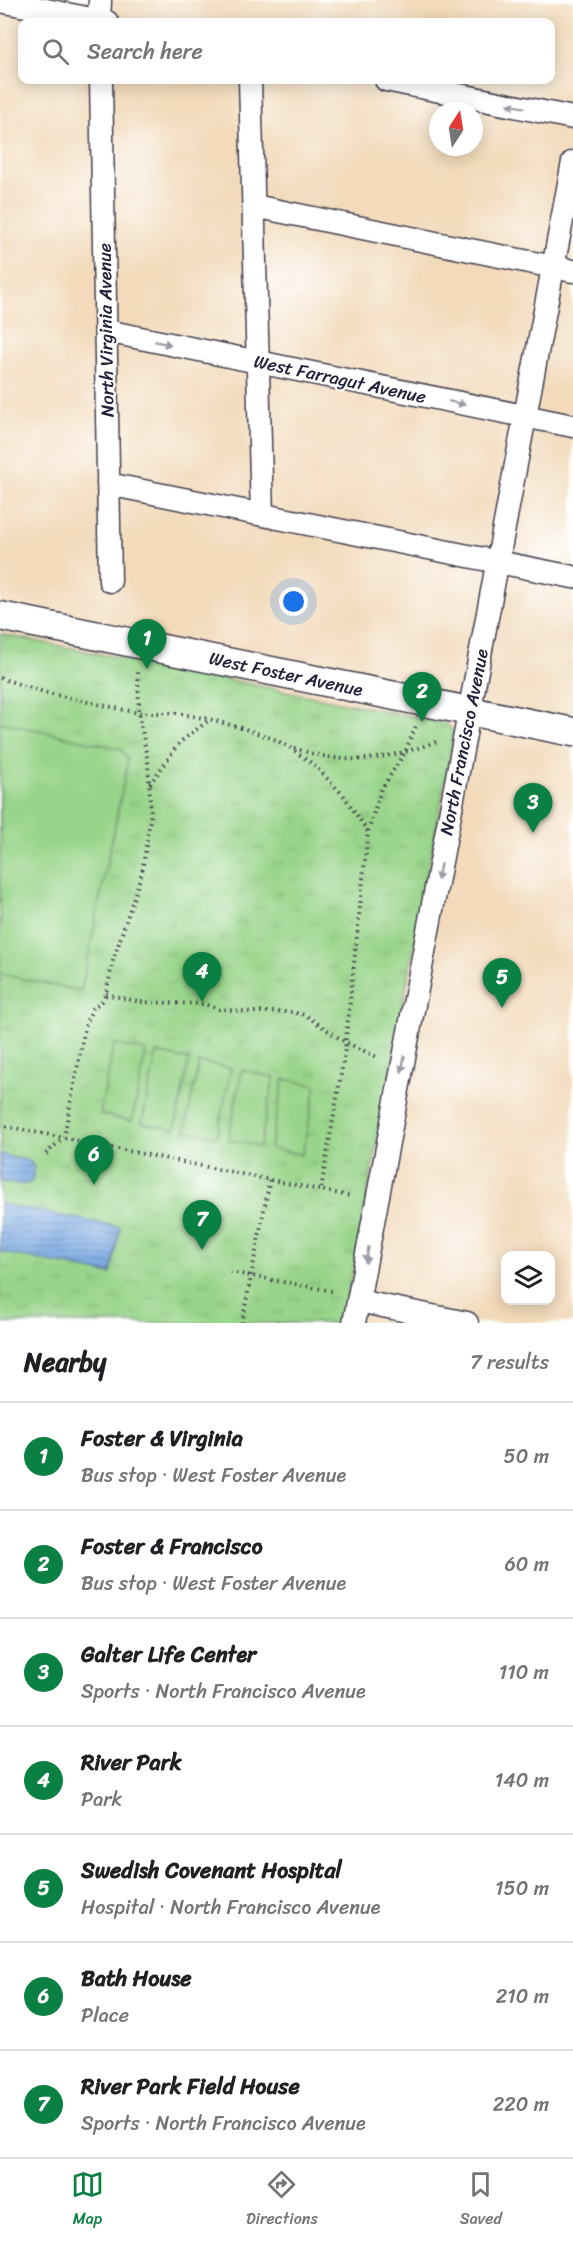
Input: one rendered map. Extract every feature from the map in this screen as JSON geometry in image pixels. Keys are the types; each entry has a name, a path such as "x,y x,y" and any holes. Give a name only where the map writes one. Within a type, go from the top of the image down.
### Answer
{"main road":[{"name":"West Foster Avenue","path":"0,616 573,732"}],"street":[{"path":"0,0 101,16"},
{"name":"North Virginia Avenue","path":"101,84 110,581"},
{"path":"250,84 262,515"},
{"path":"406,84 573,118"},
{"name":"North Francisco Avenue","path":"356,1312 525,416 563,269 573,162"},
{"path":"254,206 563,269"},
{"name":"West Farragut Avenue","path":"106,331 573,426"},
{"path":"108,484 573,577"},
{"path":"356,1312 467,1323"}],"path":[{"path":"46,1154 64,1137 88,1015 106,994 113,961 142,872 152,814 139,713 138,669"},
{"path":"0,678 47,693 139,713 176,713 209,719 245,729 314,755 346,760 369,759 405,752 436,742"},
{"path":"149,785 168,755 180,742 209,719"},
{"path":"321,1189 343,1068 368,832 381,790 405,752 416,726"},
{"path":"290,747 314,765 344,796 368,832"},
{"path":"106,994 139,1002 204,1005 219,1009 292,1012 305,1015 345,1042 376,1057"},
{"path":"0,1125 350,1196"},
{"path":"242,1323 270,1179"},
{"path":"230,1272 332,1291"}],"green space":[{"path":"0,634 440,722 449,726 454,733 353,1271 341,1323 0,1323"},
{"path":"0,722 121,749 128,761 81,991 0,974"},
{"path":"114,1044 146,1051 132,1121 100,1114"},
{"path":"157,1053 189,1060 175,1129 142,1123"},
{"path":"199,1062 231,1068 217,1137 185,1131"},
{"path":"242,1070 274,1077 260,1146 228,1140"},
{"path":"284,1079 316,1085 302,1155 270,1148"}],"water":[{"path":"0,1154 30,1161 34,1168 32,1181 21,1185 0,1181"},
{"path":"0,1204 120,1227 111,1274 0,1252"}],"place":[{"name":"Foster & Virginia","path":"147,669"},
{"name":"Foster & Francisco","path":"422,722"},
{"name":"Galter Life Center","path":"533,833"},
{"name":"River Park","path":"202,1002"},
{"name":"Swedish Covenant Hospital","path":"502,1008"},
{"name":"Bath House","path":"94,1185"},
{"name":"River Park Field House","path":"202,1250"}]}
